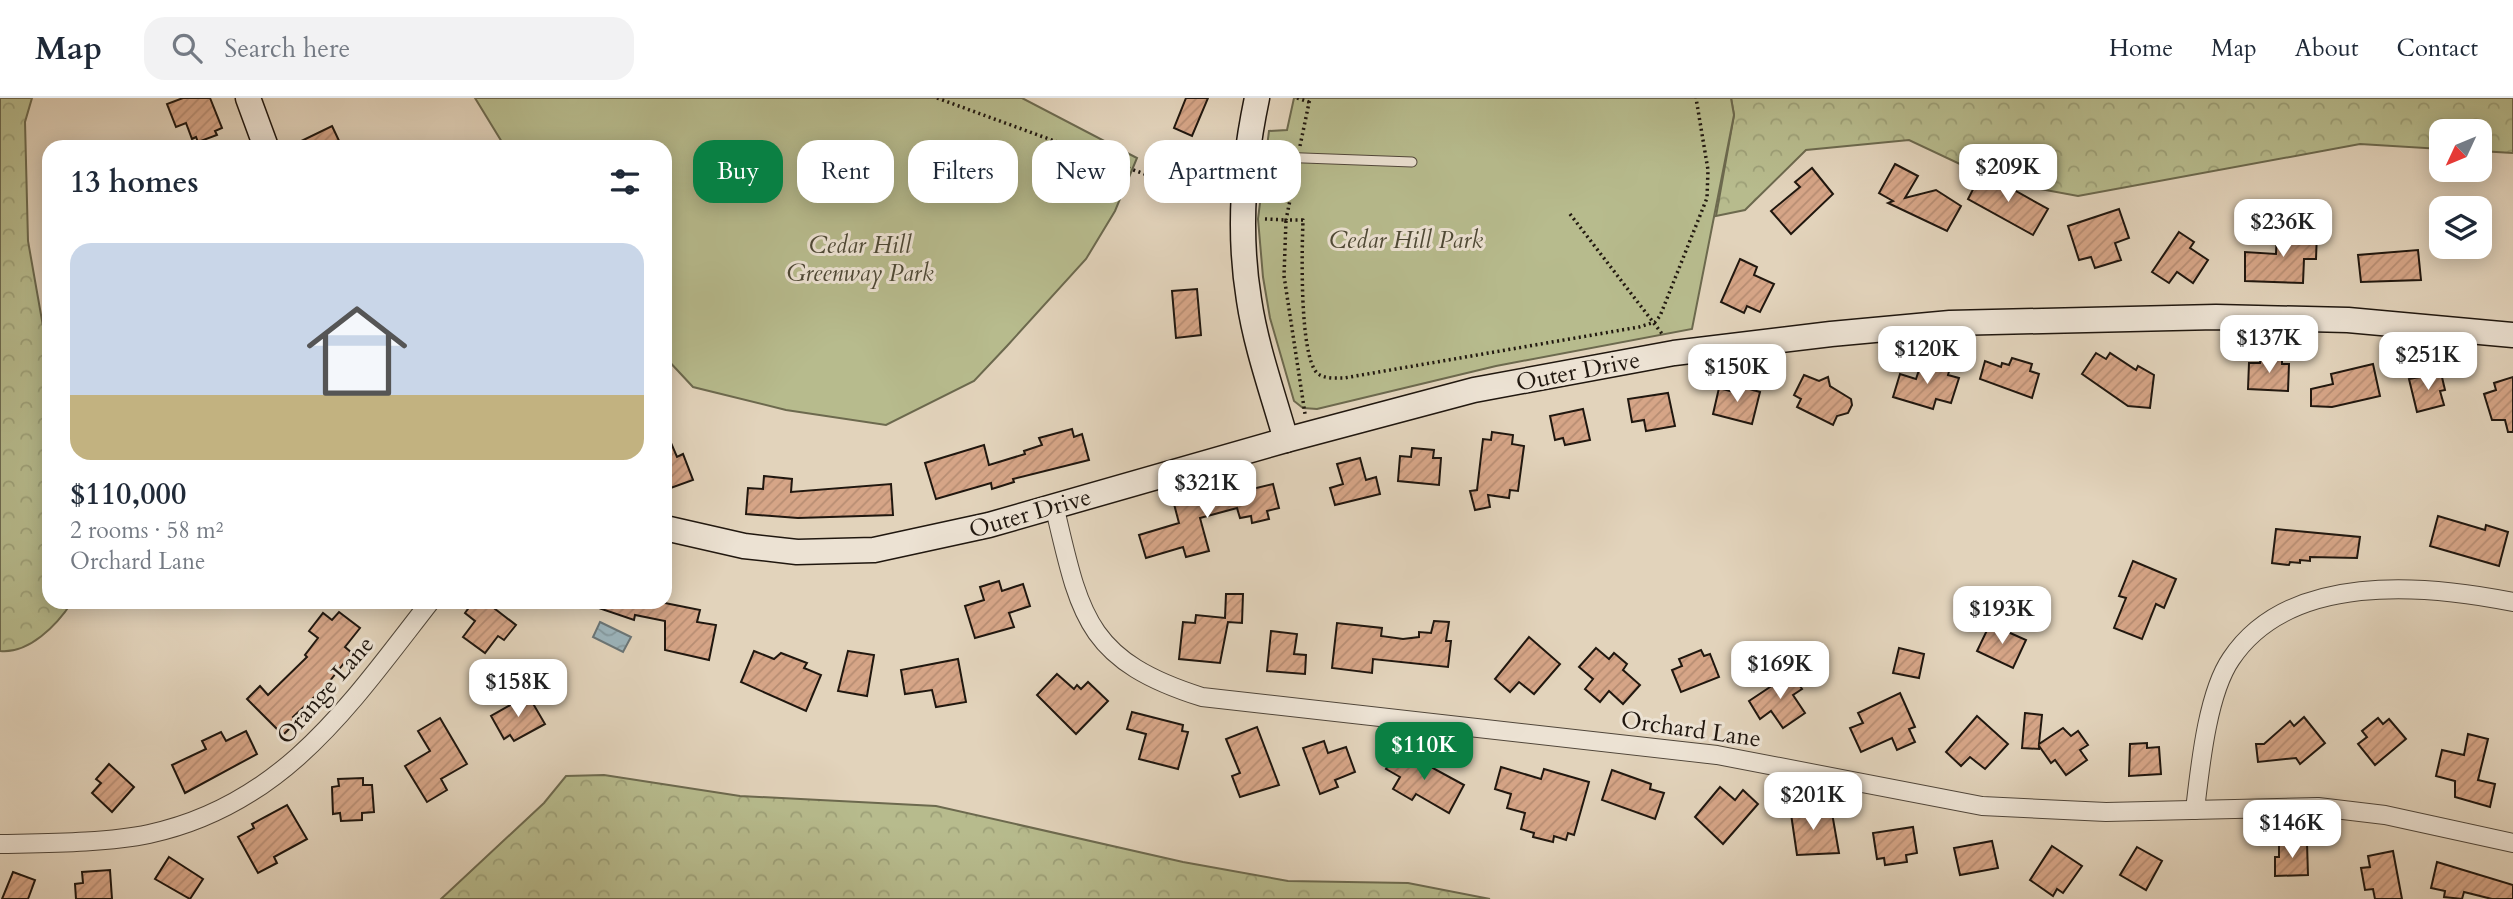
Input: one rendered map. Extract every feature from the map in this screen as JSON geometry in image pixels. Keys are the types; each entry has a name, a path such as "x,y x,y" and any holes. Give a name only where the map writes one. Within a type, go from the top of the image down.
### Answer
{"street":[{"path":"248,98 263,140"},
{"path":"1250,140 1258,98"},
{"path":"1243,203 1249,300 1297,436"},
{"name":"Outer Drive","path":"672,530 731,544 797,552 874,550 939,538 1193,469 1297,436 1474,390 1667,354 1950,323 2130,317 2320,319 2513,335"},
{"name":"Orchard Lane","path":"1054,505 1073,584 1084,615 1101,640 1140,672 1202,697 1717,755 1983,806 2106,812 2318,807 2385,815 2513,843"},
{"path":"2195,810 2202,751 2221,679 2231,659 2250,637 2274,619 2346,591 2413,589 2513,602"},
{"name":"Orange Lane","path":"0,844 147,835 226,807 271,780 315,744 425,609"}],"lane":[{"path":"1301,158 1412,162"}],"path":[{"path":"937,98 1242,214 1303,220 1301,274 1311,360 1318,373 1330,378 1655,322 1660,316 1707,198 1708,170 1696,98"},
{"path":"1297,98 1309,100 1301,142"},
{"path":"1289,203 1283,242 1297,436"},
{"path":"1570,214 1655,322 1666,340 1667,354"}],"green space":[{"path":"0,98 32,98 25,122 28,241 42,320 42,609 67,609 32,643 11,651 0,651"},
{"name":"Cedar Hill Greenway Park","path":"475,98 1022,98 1102,140 1032,140 1032,203 1118,203 1086,259 974,381 886,425 786,410 693,387 672,364 672,140 501,140"},
{"name":"Cedar Hill Park","path":"1294,98 1731,98 1734,115 1692,329 1496,366 1317,409 1303,408 1294,401 1270,318 1258,219 1260,203 1301,203 1301,140 1268,140 1269,131 1287,130"},
{"path":"1731,98 2513,98 2513,153 2492,152 2492,119 2429,119 2429,148 2360,144 2078,196 1996,181 1909,140 1806,150 1745,210 1716,216 1734,115"},
{"name":"Cedar Hill Greenway Park","path":"1130,154 1137,158 1130,175"},
{"path":"604,775 740,796 936,806 1183,862 1288,881 1408,883 1490,899 441,899 544,803 566,776"}],"water":[{"path":"600,622 631,637 623,652 593,637"}],"building":[{"path":"183,98 210,98 222,128 215,131 217,135 203,140 197,140 196,137 192,139 186,123 176,127 167,104"},
{"path":"1186,98 1208,98 1192,136 1174,128"},
{"path":"332,126 339,140 303,140"},
{"path":"1895,164 1918,176 1905,198 1936,190 1961,206 1947,231 1888,203 1893,201 1879,193"},
{"path":"1812,168 1833,194 1791,234 1771,211 1800,187 1795,182"},
{"path":"1982,172 2048,209 2033,235 1968,199"},
{"path":"2119,209 2129,238 2115,243 2121,260 2095,268 2091,257 2079,260 2068,226"},
{"path":"2277,230 2317,232 2316,259 2304,259 2303,283 2245,281 2245,252 2276,254"},
{"path":"2179,232 2194,242 2190,248 2208,260 2193,283 2177,272 2169,283 2152,272"},
{"path":"2418,250 2421,280 2361,282 2358,255"},
{"path":"1740,259 1757,267 1754,275 1774,284 1760,312 1747,306 1744,313 1721,302"},
{"path":"1197,289 1201,335 1176,338 1172,291"},
{"path":"2096,353 2106,359 2110,353 2136,370 2138,366 2154,375 2150,408 2128,406 2082,374"},
{"path":"2261,356 2282,357 2282,364 2289,364 2288,391 2248,389 2249,363 2260,363"},
{"path":"2012,358 2032,364 2030,371 2039,374 2032,398 1980,379 1985,361 2001,367 2002,363 2009,365"},
{"path":"1930,362 1950,368 1948,375 1959,378 1951,403 1936,399 1933,409 1893,397 1900,374 1916,379 1920,367 1927,369"},
{"path":"2373,364 2380,396 2332,407 2311,406 2311,389 2333,384 2331,374"},
{"path":"2441,373 2445,390 2440,391 2444,405 2417,412 2409,379"},
{"path":"1804,375 1819,381 1828,377 1830,386 1851,399 1852,405 1848,413 1837,416 1833,425 1797,407 1801,399 1794,395"},
{"path":"2513,377 2513,432 2508,432 2505,420 2492,420 2484,394 2496,390 2494,383"},
{"path":"1732,384 1760,392 1752,424 1713,414 1719,388 1730,391"},
{"path":"1668,393 1675,426 1646,431 1644,420 1632,422 1628,399"},
{"path":"1583,409 1590,440 1565,445 1563,438 1555,440 1550,416"},
{"path":"1072,429 1074,437 1082,434 1089,460 1013,479 1014,482 992,489 991,483 936,499 925,463 984,445 989,465 1025,454 1024,451 1042,445 1039,438"},
{"path":"1492,432 1513,435 1512,444 1524,446 1518,491 1510,490 1509,498 1488,495 1490,507 1475,510 1470,491 1477,490 1483,439 1491,440"},
{"path":"672,445 677,457 683,454 693,480 672,488"},
{"path":"1412,448 1434,450 1433,458 1441,458 1439,485 1398,481 1400,456 1411,457"},
{"path":"1360,458 1366,480 1376,477 1380,494 1335,505 1330,488 1343,484 1337,464"},
{"path":"764,476 792,479 791,492 891,484 893,515 798,518 746,514 748,488 763,489"},
{"path":"1273,484 1279,508 1267,511 1269,519 1252,523 1251,516 1240,518 1237,508 1200,518 1209,551 1186,557 1183,547 1146,558 1139,535 1179,523 1174,504 1209,494 1210,499"},
{"path":"2438,516 2485,530 2486,525 2508,532 2499,566 2430,546"},
{"path":"2276,529 2360,537 2357,558 2310,557 2310,561 2300,560 2300,563 2290,562 2289,565 2272,563"},
{"path":"2133,561 2176,579 2164,608 2156,604 2142,639 2114,628 2126,598 2119,596"},
{"path":"999,581 1002,591 1023,584 1030,606 1009,613 1014,627 975,638 965,606 984,600 980,587"},
{"path":"1226,594 1243,594 1242,623 1228,622 1220,663 1179,659 1183,622 1195,623 1196,615 1225,618"},
{"path":"672,604 700,610 697,622 716,625 709,660 665,650 665,621 635,615 634,620 602,609 672,609"},
{"path":"468,609 495,609 516,625 504,640 498,636 485,653 463,637 475,621 465,613"},
{"path":"339,612 360,628 345,647 352,653 325,687 293,717 297,721 283,735 247,699 260,686 268,695 307,657 305,655 318,638 309,631 323,613 332,620"},
{"path":"1434,621 1449,622 1446,641 1451,641 1448,667 1373,659 1372,673 1332,668 1337,623 1382,628 1381,636 1403,639 1419,637 1419,632 1431,633"},
{"path":"1990,624 2026,640 2013,668 1977,651"},
{"path":"1271,631 1297,634 1294,654 1306,655 1305,674 1267,671"},
{"path":"1529,637 1560,664 1534,694 1519,682 1510,692 1495,679"},
{"path":"1596,648 1609,659 1614,653 1627,664 1623,670 1640,685 1623,704 1609,691 1600,702 1585,689 1593,679 1579,667"},
{"path":"1899,648 1924,654 1919,678 1893,673"},
{"path":"1701,650 1704,656 1710,654 1719,677 1681,692 1672,670 1682,666 1679,659"},
{"path":"754,651 774,659 781,653 807,663 804,668 821,675 806,711 741,682"},
{"path":"848,651 874,655 867,696 838,691"},
{"path":"958,659 966,702 936,707 932,690 905,694 901,670"},
{"path":"1791,673 1802,689 1793,695 1805,713 1783,728 1771,711 1760,719 1749,701"},
{"path":"1057,674 1074,689 1077,685 1081,689 1088,682 1108,701 1076,734 1037,695"},
{"path":"1900,693 1915,727 1909,729 1915,742 1897,750 1892,738 1861,752 1850,728 1863,723 1858,713"},
{"path":"528,695 545,724 514,741 510,735 504,739 491,716"},
{"path":"1132,712 1183,725 1182,731 1188,732 1178,769 1139,759 1146,734 1127,729"},
{"path":"2025,713 2042,715 2039,744 2063,728 2071,736 2078,731 2088,745 2080,750 2087,760 2066,775 2055,760 2051,763 2039,746 2039,749 2022,748"},
{"path":"1977,716 2008,744 1985,769 1970,757 1961,766 1946,752"},
{"path":"2304,717 2325,743 2300,764 2296,758 2258,762 2256,744 2264,744 2290,721 2294,726"},
{"path":"440,718 467,764 441,779 447,790 427,802 405,766 430,751 418,731"},
{"path":"2378,718 2383,724 2389,719 2406,739 2375,765 2358,744 2367,737 2362,731"},
{"path":"1257,727 1279,785 1240,797 1232,776 1240,773 1226,739"},
{"path":"246,731 257,754 185,793 172,765 206,749 202,741 221,732 226,741"},
{"path":"2468,734 2488,739 2478,780 2495,784 2490,807 2455,797 2455,781 2436,776 2442,750 2464,755"},
{"path":"1324,741 1328,753 1346,747 1355,772 1335,780 1338,787 1320,794 1303,748"},
{"path":"2147,743 2147,748 2159,747 2161,774 2129,776 2130,744"},
{"path":"1398,749 1464,785 1449,813 1416,794 1412,800 1393,789 1400,777 1386,769"},
{"path":"109,764 134,787 112,812 92,793 101,783 96,779"},
{"path":"1501,767 1541,779 1544,769 1589,782 1574,835 1568,833 1566,840 1554,836 1553,842 1533,837 1534,833 1521,829 1525,813 1507,808 1511,794 1495,789"},
{"path":"1612,770 1651,784 1650,789 1664,793 1655,819 1602,800"},
{"path":"363,778 363,785 372,785 374,812 362,813 362,820 341,821 340,813 333,814 332,787 339,786 338,779"},
{"path":"1720,787 1735,800 1743,790 1758,804 1723,844 1695,817"},
{"path":"1810,804 1812,817 1832,813 1839,853 1797,855 1790,807"},
{"path":"287,805 307,839 274,857 277,863 258,873 238,837 254,828 252,824"},
{"path":"1913,827 1917,853 1906,855 1907,862 1885,865 1884,858 1877,859 1873,833"},
{"path":"1992,841 1998,868 1960,875 1954,848"},
{"path":"2279,843 2307,843 2308,875 2275,876 2275,857 2279,857"},
{"path":"2052,846 2082,866 2063,893 2057,889 2053,896 2030,880"},
{"path":"2137,847 2162,861 2146,890 2120,875"},
{"path":"2393,851 2402,899 2375,899 2373,889 2365,890 2361,868 2370,867 2368,856"},
{"path":"169,857 203,879 190,899 155,879"},
{"path":"2437,862 2513,885 2513,899 2492,899 2464,892 2462,899 2444,897 2445,891 2431,888"},
{"path":"110,870 112,899 76,899 75,884 83,883 82,872"},
{"path":"13,872 35,880 28,899 2,899"}]}
